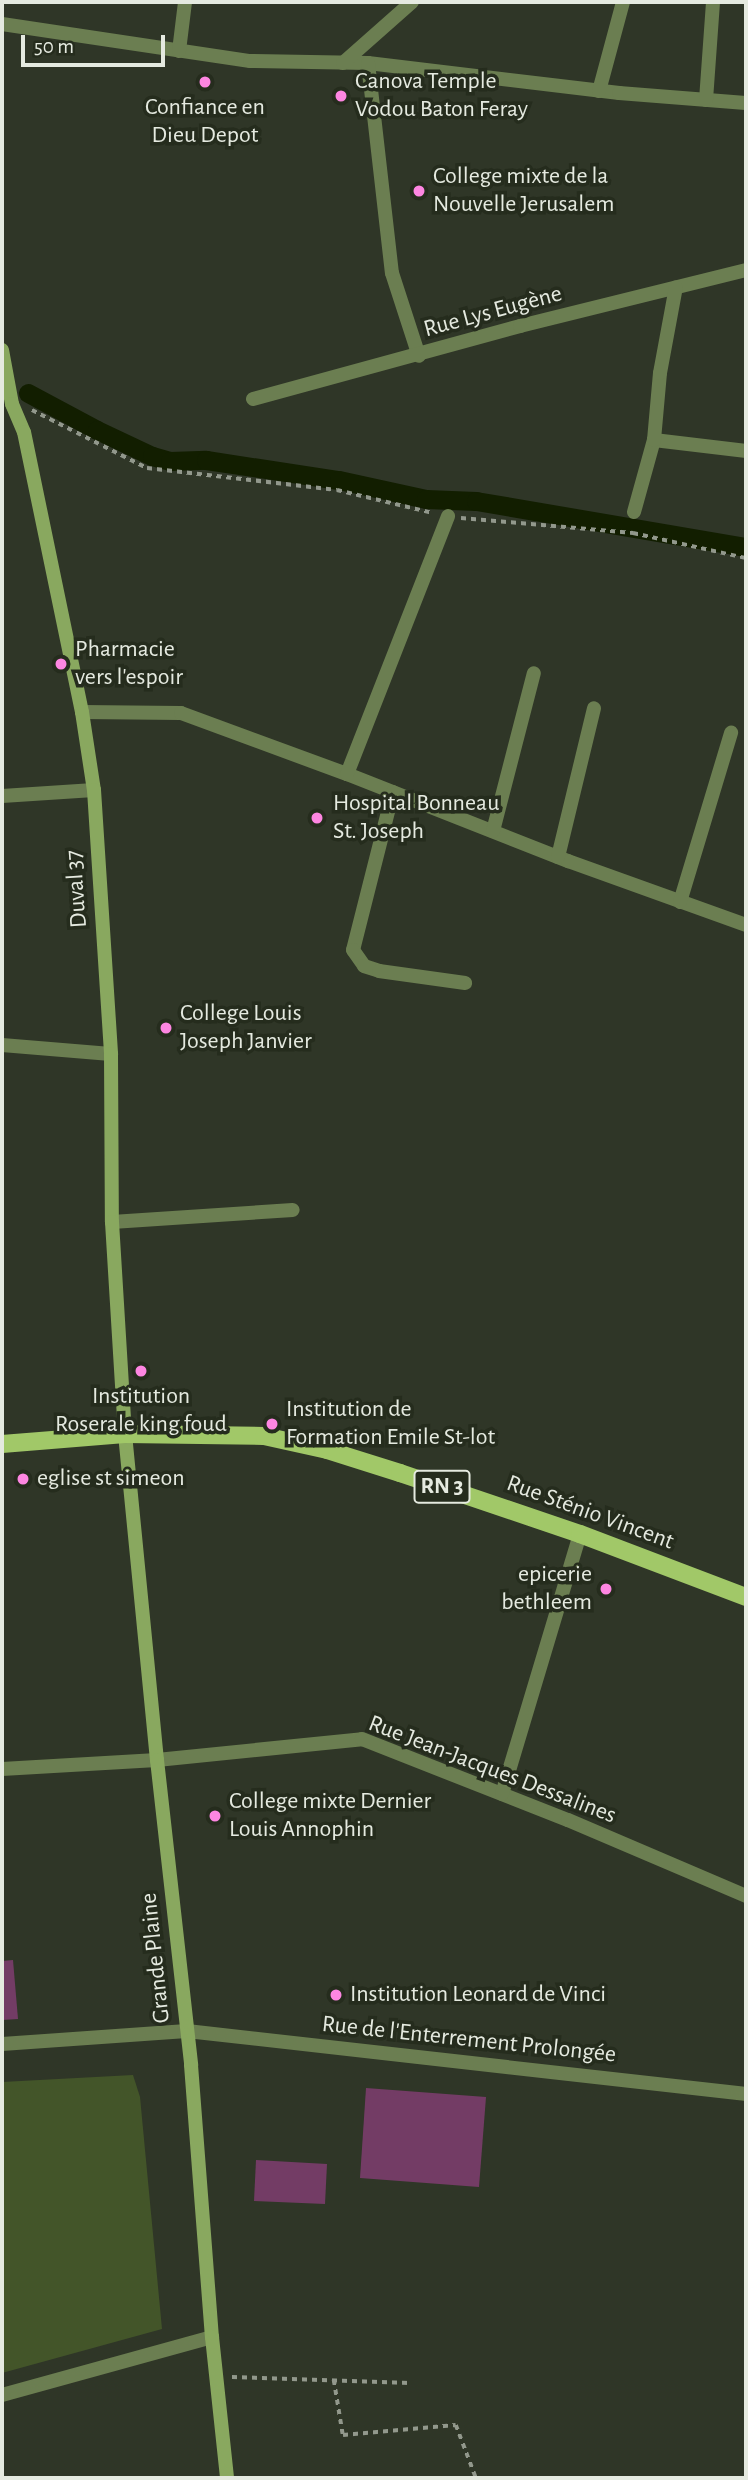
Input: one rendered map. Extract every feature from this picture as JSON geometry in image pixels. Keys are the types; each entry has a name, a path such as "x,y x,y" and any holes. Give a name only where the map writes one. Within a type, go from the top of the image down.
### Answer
{"main road":[{"name":"Rue Sténio Vincent","path":"2,1444 125,1434 264,1436 327,1450 580,1534 746,1597"}],"street":[{"path":"180,51 185,2"},
{"path":"343,63 412,2"},
{"path":"599,91 623,2"},
{"path":"706,100 713,2"},
{"path":"2,24 250,61 368,63 599,91 746,103"},
{"path":"368,63 392,273 419,356"},
{"name":"Rue Lys Eugène","path":"253,399 746,270"},
{"path":"634,512 654,440 660,373 676,287"},
{"name":"Duval 37","path":"2,350 12,404 24,432 82,712 93,790 111,1054 111,1223 125,1434"},
{"path":"654,440 746,451"},
{"path":"347,774 448,516"},
{"path":"493,831 534,673"},
{"path":"558,857 594,708"},
{"path":"82,712 181,713 347,774 558,857 746,925"},
{"path":"680,902 731,733"},
{"path":"2,796 93,790"},
{"path":"393,792 352,950 364,966 379,971 466,983"},
{"path":"2,1045 111,1054"},
{"path":"111,1223 293,1210"},
{"name":"Grande Plaine","path":"125,1434 187,2031 212,2337 227,2478"},
{"path":"502,1794 580,1534"},
{"name":"Rue Jean-Jacques Dessalines","path":"2,1769 157,1760 362,1740 502,1794 746,1896"},
{"name":"Rue de l'Enterrement Prolongée","path":"2,2045 187,2031 746,2094"},
{"path":"2,2395 212,2337"}],"path":[{"path":"12,404 41,413 147,468 337,490 448,516 633,534 746,558"},
{"path":"216,2376 410,2383"},
{"path":"334,2380 343,2435 456,2425 476,2478"}],"green space":[{"path":"133,2075 140,2097 162,2329 2,2373 2,2082"}],"building":[{"path":"13,1960 18,2019 2,2020 2,1961"},
{"path":"366,2088 486,2097 479,2187 360,2178"},
{"path":"256,2160 327,2164 325,2204 254,2201"}],"waterway":[{"path":"28,393 97,430 152,456 170,461 206,460 339,480 426,499 476,501 746,547"}],"place":[{"name":"Confiance en Dieu Depot","path":"205,82"},
{"name":"Canova Temple Vodou Baton Feray","path":"341,96"},
{"name":"College mixte de la Nouvelle Jerusalem","path":"419,191"},
{"name":"Pharmacie vers l'espoir","path":"61,664"},
{"name":"Hospital Bonneau St. Joseph","path":"317,818"},
{"name":"College Louis Joseph Janvier","path":"166,1028"},
{"name":"Institution Roserale king foud","path":"141,1371"},
{"name":"Institution de Formation Emile St-lot","path":"272,1424"},
{"name":"eglise st simeon","path":"23,1479"},
{"name":"epicerie bethleem","path":"606,1589"},
{"name":"College mixte Dernier Louis Annophin","path":"215,1816"},
{"name":"Institution Leonard de Vinci","path":"336,1995"}]}
